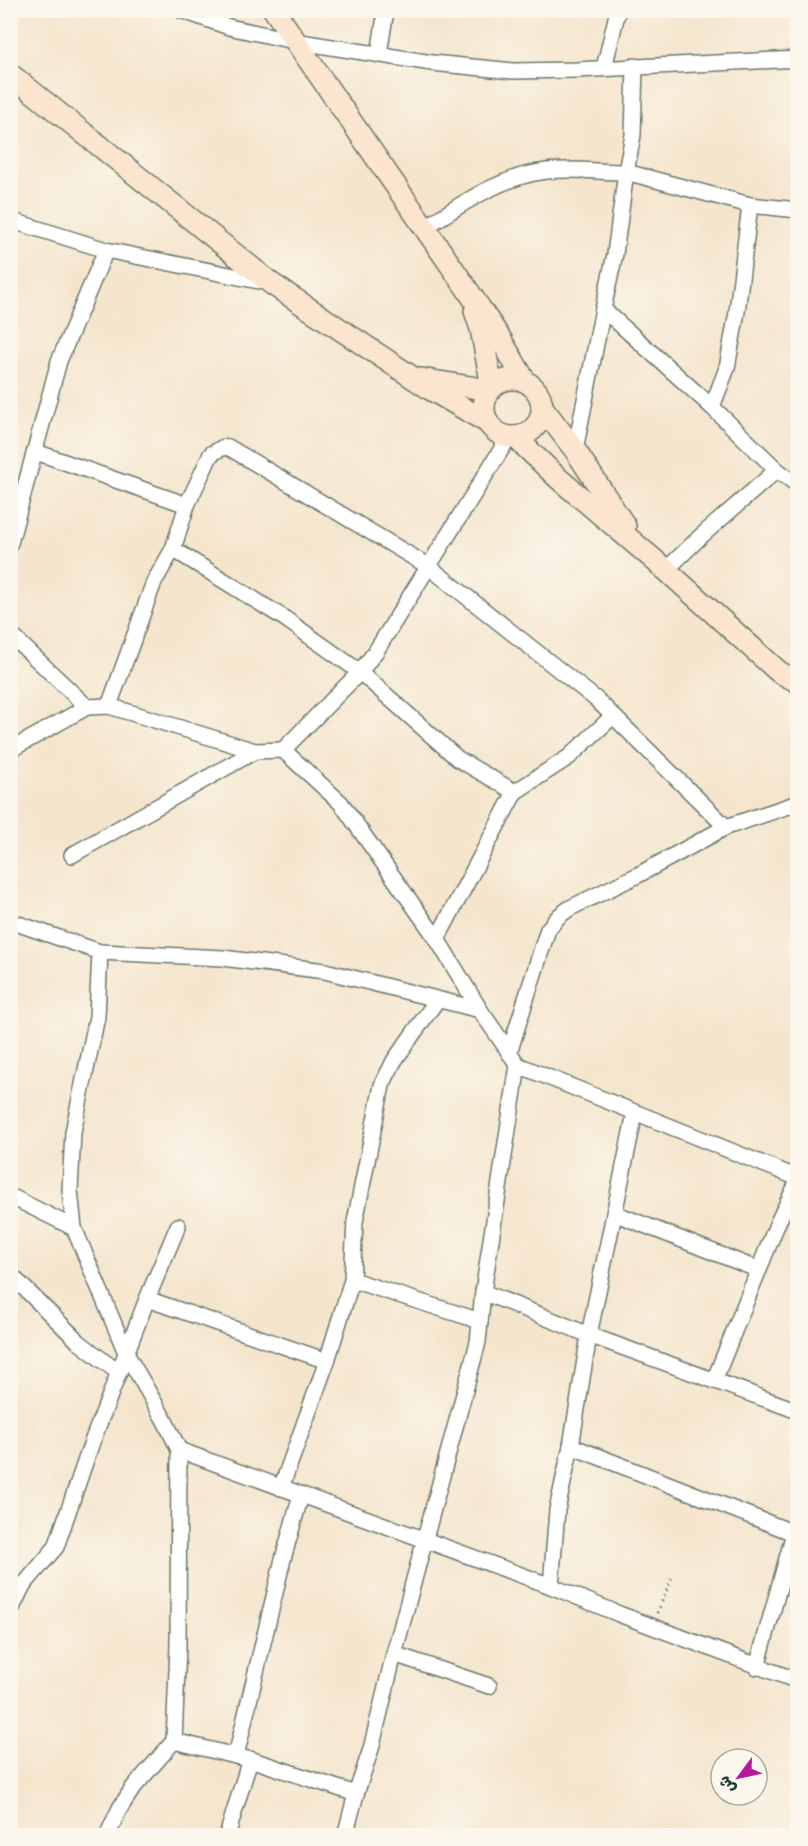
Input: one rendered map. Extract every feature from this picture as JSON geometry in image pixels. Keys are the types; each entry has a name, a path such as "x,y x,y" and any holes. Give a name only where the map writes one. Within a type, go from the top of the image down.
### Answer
{"main road":[{"path":"274,10 465,286 500,338 525,381 537,392 542,407 575,450 640,549"},
{"path":"10,74 272,284 412,377 487,422 498,433 512,437 666,570 779,672 798,700"},
{"path":"465,286 481,329 490,389"},
{"path":"412,377 490,389"},
{"path":"487,422 483,404 490,389 500,381 509,379 525,381"},
{"path":"512,437 524,435 534,429 540,419 542,407"},
{"path":"779,672 798,682"}],"street":[{"path":"181,10 229,27 294,41 432,63 513,71 798,59"},
{"path":"379,54 386,10"},
{"path":"604,68 618,10"},
{"path":"575,450 615,254 633,135 636,66"},
{"path":"424,228 479,194 508,180 546,171 626,172 750,205 798,210"},
{"path":"712,407 727,368 750,205"},
{"path":"10,220 106,250 272,284"},
{"path":"10,543 59,361 106,250"},
{"path":"603,309 712,407 777,470 798,485"},
{"path":"10,750 87,707 109,706 255,751 283,750 360,672 376,651 512,437"},
{"path":"109,706 154,582 173,549 187,505 211,454 228,447 428,566 597,700 726,826"},
{"path":"36,452 187,505"},
{"path":"666,570 777,470"},
{"path":"173,549 284,618 360,672 458,759 515,792"},
{"path":"10,634 87,707"},
{"path":"437,939 515,792 569,757 613,716"},
{"path":"283,750 341,802 437,939 480,1010 514,1059 635,1113 798,1180 777,1222 714,1381"},
{"path":"72,855 255,751"},
{"path":"345,1836 371,1749 394,1654 478,1342 514,1059 548,929 559,915 570,908 638,875 726,826 798,803"},
{"path":"10,921 100,951 223,958 325,971 480,1010"},
{"path":"100,951 97,1017 73,1132 70,1190 74,1228 127,1354 179,1450 178,1646 174,1742 133,1788 120,1808 107,1836"},
{"path":"281,1488 327,1361 352,1280 355,1222 382,1085 394,1061 437,1000"},
{"path":"551,1586 557,1510 571,1446 589,1335 635,1113"},
{"path":"10,1196 74,1228"},
{"path":"614,1213 759,1270"},
{"path":"10,1612 27,1581 56,1547 92,1442 178,1226"},
{"path":"10,1274 37,1298 79,1342 119,1373"},
{"path":"352,1280 480,1321"},
{"path":"483,1292 589,1335 798,1411"},
{"path":"147,1299 327,1361"},
{"path":"571,1446 796,1533 757,1666"},
{"path":"179,1450 551,1586 798,1682"},
{"path":"227,1836 283,1559 302,1495"},
{"path":"394,1654 489,1686"},
{"path":"174,1742 243,1758 356,1794"}],"path":[{"path":"651,1626 673,1576"}]}
